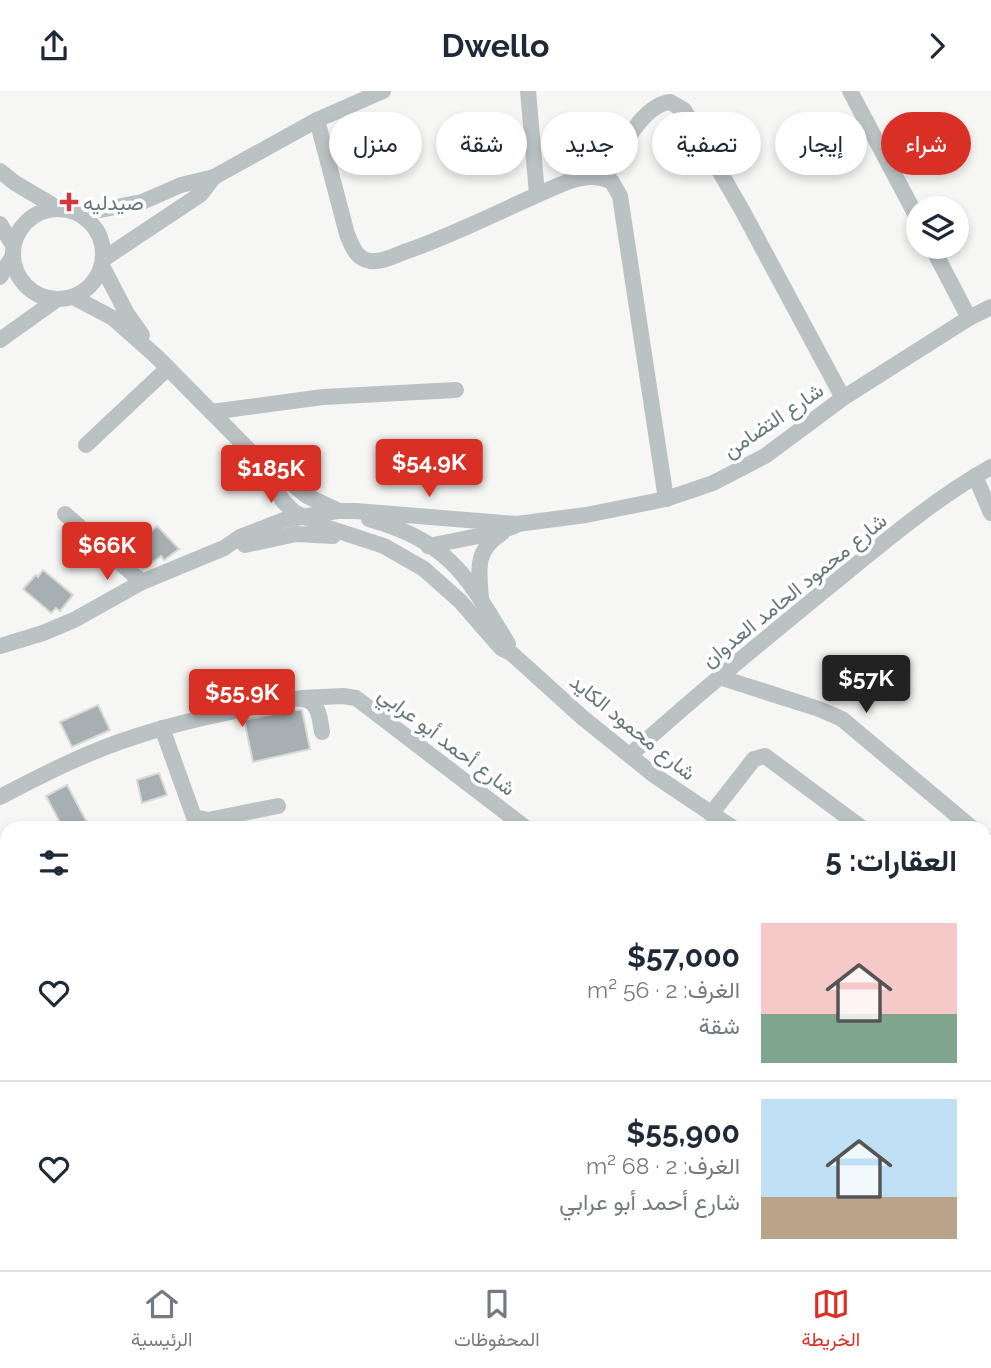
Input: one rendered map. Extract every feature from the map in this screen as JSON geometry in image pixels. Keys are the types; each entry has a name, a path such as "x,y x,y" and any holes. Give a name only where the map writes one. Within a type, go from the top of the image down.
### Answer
{"street":[{"path":"79,214 142,202 181,185 214,177 317,120 383,91"},
{"path":"528,91 537,194"},
{"path":"850,91 906,197"},
{"path":"605,179 623,146 654,108 670,102 684,110 742,210 843,398"},
{"path":"317,120 347,234 355,251 362,258 378,261 449,236 537,194 584,176 612,182 620,196 666,499"},
{"path":"0,171 25,190 59,209 79,214 93,225 101,240 103,262 95,281 85,291 73,297 56,300 40,296 26,287 16,273 13,251 0,224"},
{"path":"103,262 201,194 214,177"},
{"path":"0,277 20,229 30,218 44,211 59,209"},
{"path":"938,259 969,318"},
{"name":"شارع محمود الكايد","path":"103,262 125,312 163,362"},
{"name":"شارع محمود الكايد","path":"73,297 113,318 163,362 254,455 283,501 299,516 384,546 424,569 437,579 501,648 511,653 583,718 668,786 722,821"},
{"path":"0,340 56,300"},
{"name":"شارع التضامن","path":"223,548 304,534 351,538 384,546 432,546 512,527 666,499 713,483 756,461 843,398 969,318 991,307"},
{"path":"86,445 163,362"},
{"path":"211,412 324,397 456,390"},
{"name":"شارع محمود الكايد","path":"254,455 264,460 307,496 337,511 393,526 432,546 463,572 508,643 511,653"},
{"name":"شارع محمود الحامد العدوان","path":"630,755 719,677 922,513 991,467"},
{"path":"975,476 991,513"},
{"name":"شارع التضامن","path":"0,646 74,620 142,583 223,548 240,537 299,516 337,511 512,527"},
{"path":"65,514 142,583"},
{"path":"481,601 480,557 492,540 512,527"},
{"path":"719,677 842,719 964,821"},
{"name":"شارع أحمد أبو عرابي","path":"0,797 67,763 135,736 298,699 344,695 356,698 517,821"},
{"path":"298,699 304,698 313,703 319,712 322,732"},
{"path":"162,728 194,817 208,820 278,806"},
{"path":"711,814 754,759 765,756 853,821"}],"building":[{"path":"157,526 179,549 164,560 161,556 143,569 127,553"},
{"path":"43,570 73,595 60,611 56,608 51,613 23,589"},
{"path":"98,705 110,730 72,747 60,722"},
{"path":"302,710 310,749 253,762 244,720"},
{"path":"159,773 167,795 142,803 137,780"},
{"path":"67,785 86,821 59,821 46,796"}],"place":[{"name":"صيدليه","path":"69,202"}]}
